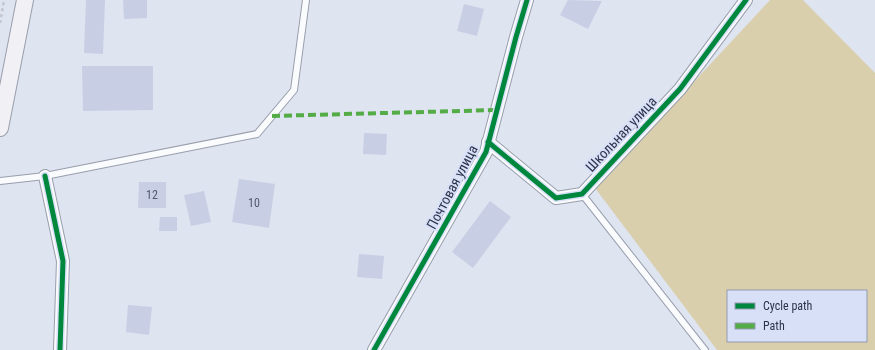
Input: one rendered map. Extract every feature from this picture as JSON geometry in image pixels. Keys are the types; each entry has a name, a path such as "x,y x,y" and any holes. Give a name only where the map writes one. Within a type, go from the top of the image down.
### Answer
{"main road":[{"path":"0,128 24,0"}],"street":[{"name":"Почтовая улица","path":"374,350 486,152 527,0"},
{"name":"Школьная улица","path":"582,194 680,89 746,0"},
{"path":"488,142 556,198 582,194"},
{"path":"45,176 63,261 60,350"}],"lane":[{"path":"0,181 45,176 257,134 294,90 306,0"},
{"path":"582,194 705,350"}],"path":[{"path":"0,23 4,0"}],"shaded area":[{"path":"770,0 803,0 875,73 875,350 717,350 595,188"}],"building":[{"path":"86,0 105,0 103,54 84,53"},
{"path":"123,0 147,0 147,18 124,19"},
{"path":"568,0 602,1 588,29 560,15"},
{"path":"464,4 484,9 477,36 457,31"},
{"path":"82,66 153,66 153,110 83,111"},
{"path":"364,133 387,134 386,155 363,154"},
{"path":"239,179 275,184 269,228 232,222"},
{"path":"139,182 166,182 166,208 138,208"},
{"path":"204,191 211,222 191,226 184,195"},
{"path":"490,201 511,217 473,268 452,252"},
{"path":"160,217 177,217 177,231 159,231"},
{"path":"359,254 384,256 382,279 357,277"},
{"path":"128,305 152,307 149,335 126,332"}],"marked path":[{"path":"272,116 497,110"}],"cycle path":[{"path":"374,350 486,152 527,0"},
{"path":"488,142 556,198 582,194 680,89 746,0"},
{"path":"45,176 63,261 60,350"}]}
